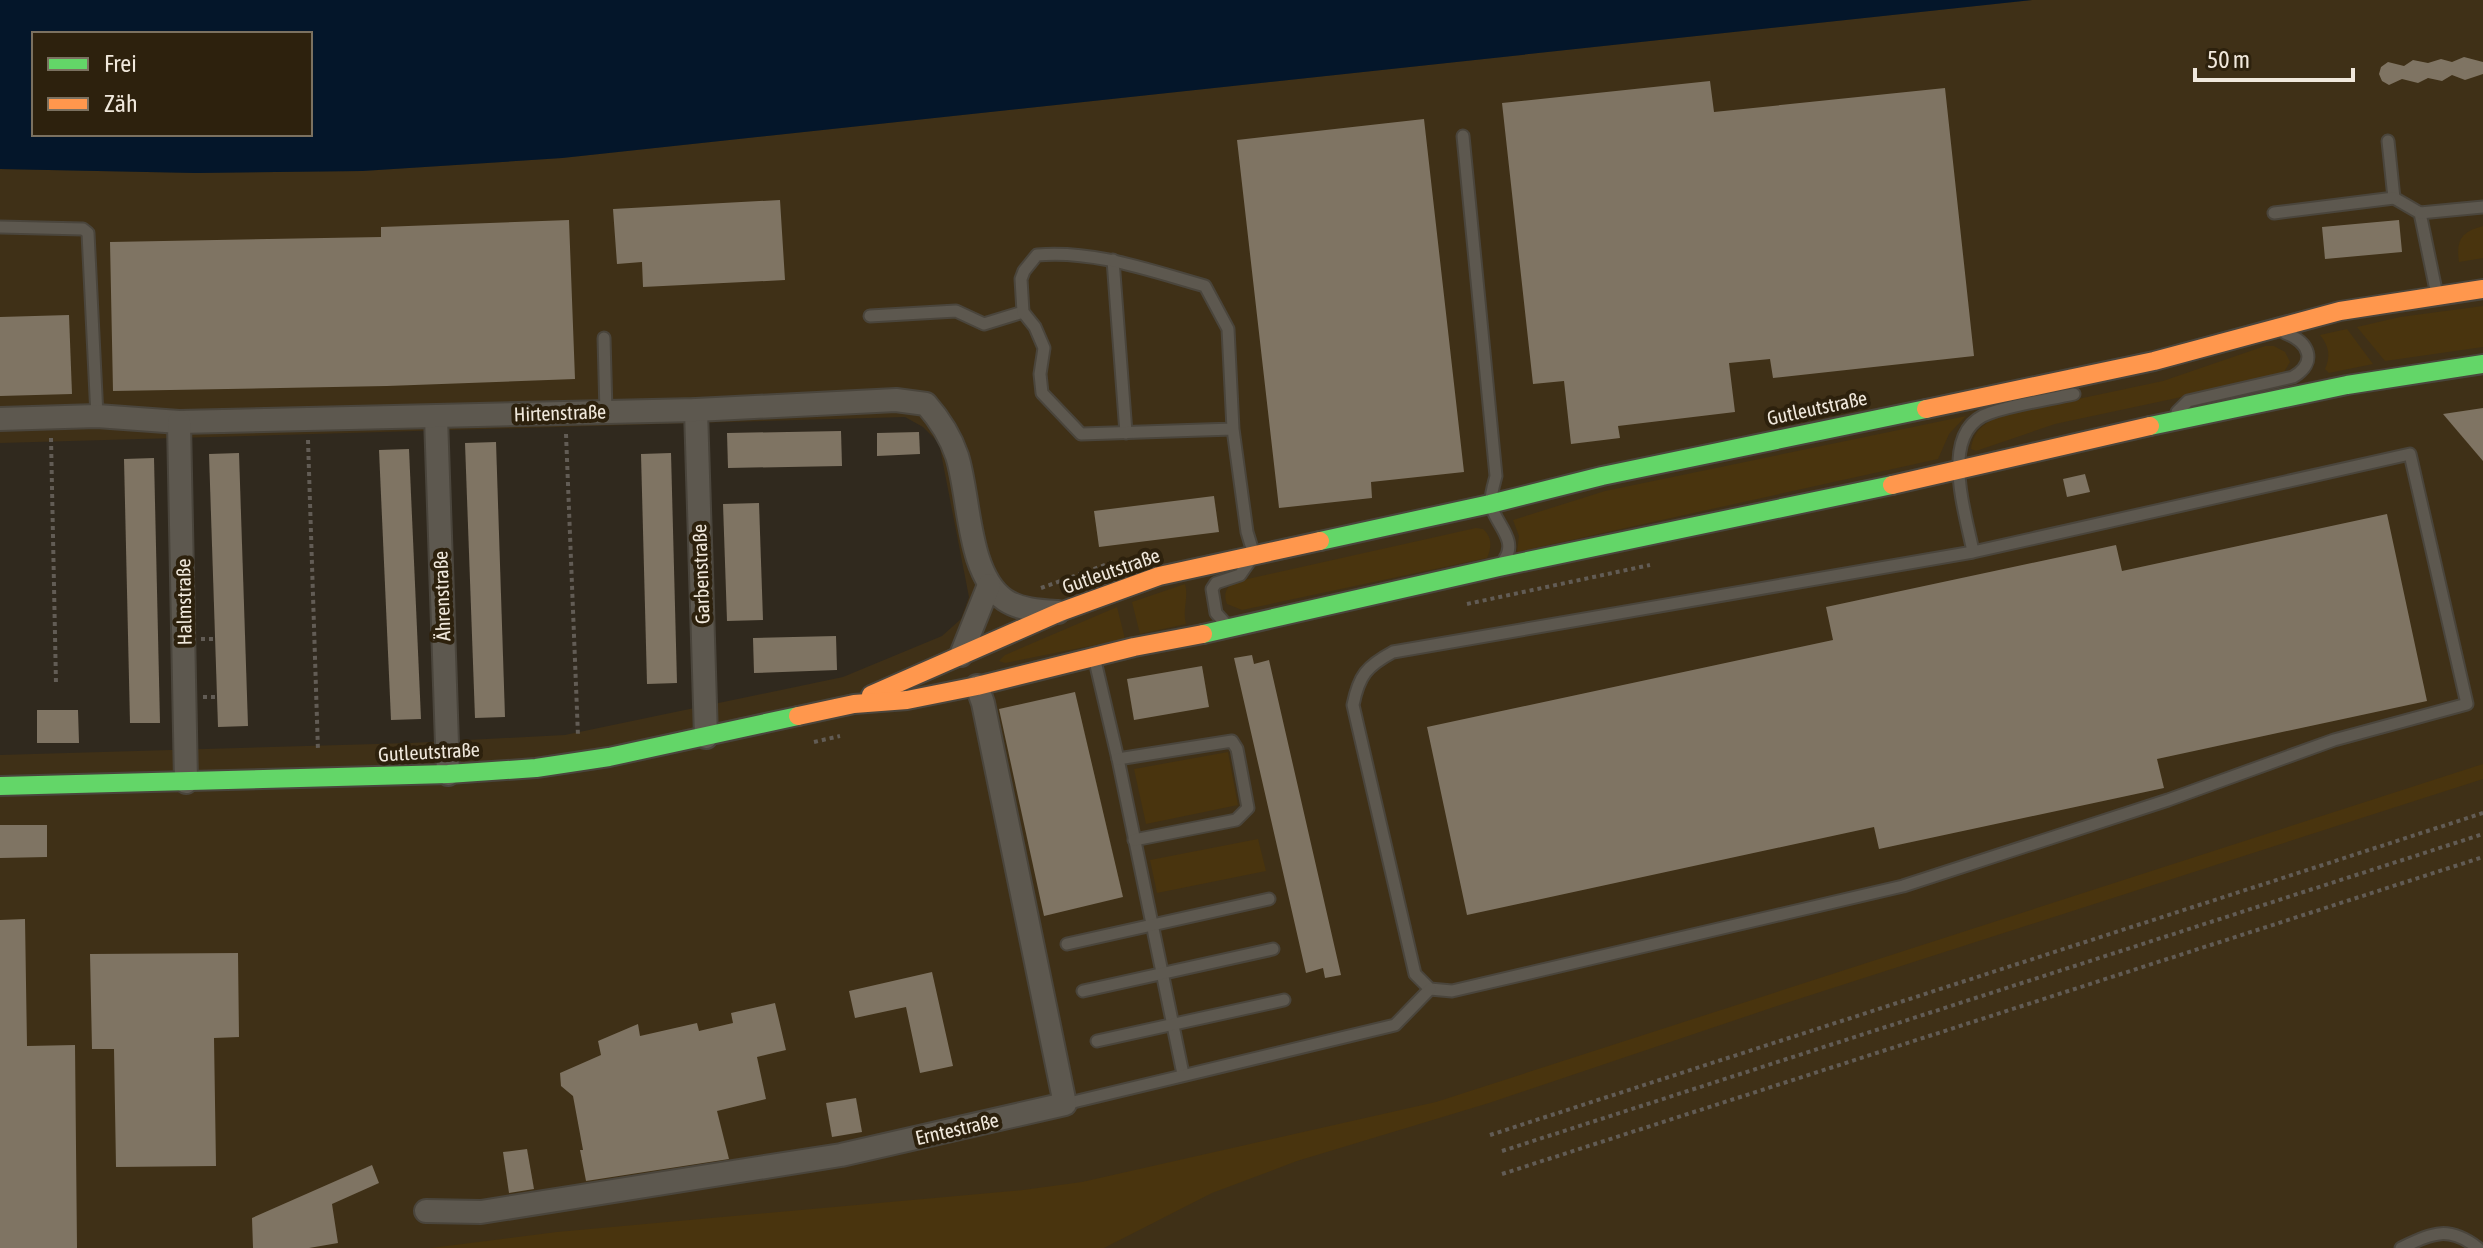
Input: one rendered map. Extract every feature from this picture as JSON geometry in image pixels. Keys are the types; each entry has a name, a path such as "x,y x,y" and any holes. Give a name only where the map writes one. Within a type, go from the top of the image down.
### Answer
{"main road":[{"name":"Gutleutstraße","path":"854,704 907,700 974,671 987,643 1159,576 1490,504 1602,476 2154,361 2340,311 2483,289"},
{"name":"Gutleutstraße","path":"0,786 448,774 536,768 609,757 854,704 974,671 1093,657 2165,423 2347,385 2483,364"}],"street":[{"name":"Hirtenstraße","path":"0,419 97,416 179,422 696,410 896,400 926,404 945,426 958,458 980,566 989,585"},
{"name":"Garbenstraße","path":"696,410 706,737"},
{"name":"Ährenstraße","path":"436,417 448,774"},
{"name":"Halmstraße","path":"179,422 186,782"},
{"path":"989,585 1006,601 1035,611 1060,612"},
{"path":"989,585 974,671 1065,1104"},
{"name":"Erntestraße","path":"426,1211 481,1212 841,1155 1065,1104"}],"lane":[{"path":"1463,136 1496,476 1490,504 1508,540 1508,555 1499,567"},
{"path":"2388,141 2394,198"},
{"path":"2274,213 2394,198 2420,213 2483,207"},
{"path":"2420,213 2437,295"},
{"path":"0,227 83,229 88,233 97,416"},
{"path":"1233,429 1081,434 1042,393 1040,374 1044,348 1035,327 1023,312 1021,279 1037,255 1064,252 1113,260 1205,286 1212,295 1228,329 1233,429 1247,532 1254,555"},
{"path":"1113,260 1126,433"},
{"path":"870,316 956,311 984,324 1023,312"},
{"name":"Gutleutstraße","path":"2165,423 2188,401 2293,377 2304,371 2308,352 2302,341 2274,329"},
{"path":"604,338 606,412"},
{"name":"Gutleutstraße","path":"2121,383 2154,361"},
{"path":"1973,552 1958,470 1958,452 1968,428 1987,413 2091,390"},
{"path":"2410,454 2467,704 2334,740 2168,800 1903,886 1452,991 1430,989 1415,974 1353,705 1357,683 1373,663 1393,652 1973,552 2410,454"},
{"name":"Gutleutstraße","path":"1230,627 1216,613 1212,589 1216,583 1240,575 1254,555"},
{"path":"1093,657 1118,759 1183,1074"},
{"path":"1118,759 1232,741 1240,764 1248,808 1236,820 1134,840"},
{"path":"1067,944 1269,899"},
{"path":"1083,991 1273,949"},
{"path":"1065,1104 1395,1025 1430,989"},
{"path":"1097,1041 1284,1000"},
{"path":"2401,1248 2447,1232 2459,1235 2478,1248"}],"path":[{"path":"566,422 578,736"},
{"path":"308,430 318,752"},
{"path":"51,436 56,684"},
{"path":"1490,1135 2483,813"},
{"path":"1502,1151 2483,834"},
{"path":"1502,1174 2483,857"}],"shaded area":[{"path":"2032,0 2483,0 2483,1248 0,1248 0,755 411,743 565,735 843,677 942,636 961,619 969,597 939,443 923,427 905,417 0,443 0,169 196,173 362,171 562,158"},
{"path":"2483,226 2483,258 2459,262 2458,248 2462,238"},
{"path":"2483,306 2483,347 2385,361 2357,327 2400,317"},
{"path":"2347,329 2373,364 2329,373 2325,369 2328,351 2320,335"},
{"path":"2265,346 2274,346 2285,352 2290,362 2284,372 2275,377 2055,424 1976,451 1971,449 1975,435 1983,426 2007,414 2163,381"},
{"path":"1966,416 1949,434 1938,459 1517,552 1519,536 1513,520 1605,491"},
{"path":"1476,528 1483,529 1490,539 1487,558 1242,610 1227,604 1226,592 1234,582"},
{"path":"1185,584 1186,624 1140,634 1132,602"},
{"path":"1117,607 1125,639 1005,663 999,661 1005,655"},
{"path":"1228,752 1238,805 1146,824 1134,769"},
{"path":"2483,764 2483,779 1783,1004 1489,1103 1297,1161 1212,1193 1104,1248 431,1248 557,1232 1082,1182 1436,1102"},
{"path":"1258,839 1266,871 1157,893 1150,860"}],"water":[{"path":"0,0 2032,0 562,158 362,171 196,173 0,169"}],"building":[{"path":"2464,57 2483,62 2483,74 2465,80 2452,75 2442,81 2428,78 2418,83 2402,79 2389,85 2382,81 2379,74 2381,67 2388,62 2404,66 2413,60 2428,63 2441,59 2452,62"},
{"path":"1710,81 1714,112 1945,88 1974,356 1773,378 1770,359 1729,363 1735,412 1618,426 1620,438 1571,444 1564,381 1533,384 1502,103"},
{"path":"1424,119 1464,472 1371,482 1372,498 1279,508 1237,140"},
{"path":"780,200 785,280 643,287 642,262 617,264 613,209"},
{"path":"569,220 575,379 113,391 110,242 381,237 381,227"},
{"path":"2399,220 2402,252 2325,259 2322,227"},
{"path":"69,315 72,394 0,396 0,317"},
{"path":"2483,408 2483,461 2443,414"},
{"path":"841,431 842,466 728,468 727,433"},
{"path":"919,432 920,454 877,456 877,433"},
{"path":"496,442 505,717 475,718 465,443"},
{"path":"409,449 421,719 391,720 379,450"},
{"path":"239,453 248,726 218,727 209,454"},
{"path":"671,453 677,683 647,684 641,454"},
{"path":"154,458 160,723 130,723 124,459"},
{"path":"2085,474 2090,492 2067,497 2063,479"},
{"path":"1214,496 1219,532 1099,547 1094,511"},
{"path":"759,503 763,620 727,621 723,504"},
{"path":"2387,514 2427,701 2157,759 2164,788 1879,849 1874,827 1467,915 1427,727 1833,640 1826,607 2116,545 2122,571"},
{"path":"836,636 837,670 754,673 753,638"},
{"path":"1252,655 1254,664 1269,660 1341,975 1325,978 1323,968 1306,973 1234,658"},
{"path":"1202,666 1209,707 1134,720 1127,679"},
{"path":"1075,692 1123,897 1044,916 999,709"},
{"path":"37,710 78,710 79,743 37,743"},
{"path":"0,825 47,825 47,857 0,858"},
{"path":"25,919 27,1046 75,1045 77,1248 0,1248 0,920"},
{"path":"238,953 239,1037 214,1038 216,1166 116,1167 114,1049 92,1049 90,954"},
{"path":"932,972 953,1066 920,1073 906,1007 855,1018 849,991"},
{"path":"775,1003 786,1050 757,1057 766,1099 717,1111 729,1159 586,1181 573,1096 561,1086 560,1073 601,1055 598,1041 638,1024 640,1036 697,1023 699,1031 733,1023 731,1013"},
{"path":"856,1098 862,1132 832,1137 826,1103"},
{"path":"527,1149 534,1189 509,1193 503,1152"},
{"path":"372,1165 379,1183 332,1204 338,1243 309,1248 253,1248 252,1218"}],"traffic: fast":[{"path":"2150,426 2347,385 2483,364"},
{"path":"1320,541 1602,476 1926,409"},
{"path":"1203,634 1499,567 1892,485"},
{"path":"0,786 448,774 536,768 609,757 798,716"}],"traffic: slow":[{"path":"1926,409 2154,361 2340,311 2483,289"},
{"path":"1892,485 2150,426"},
{"path":"871,695 1060,612 1159,576 1320,541"},
{"path":"798,716 854,704 907,700 977,686 1134,647 1203,634"}]}
